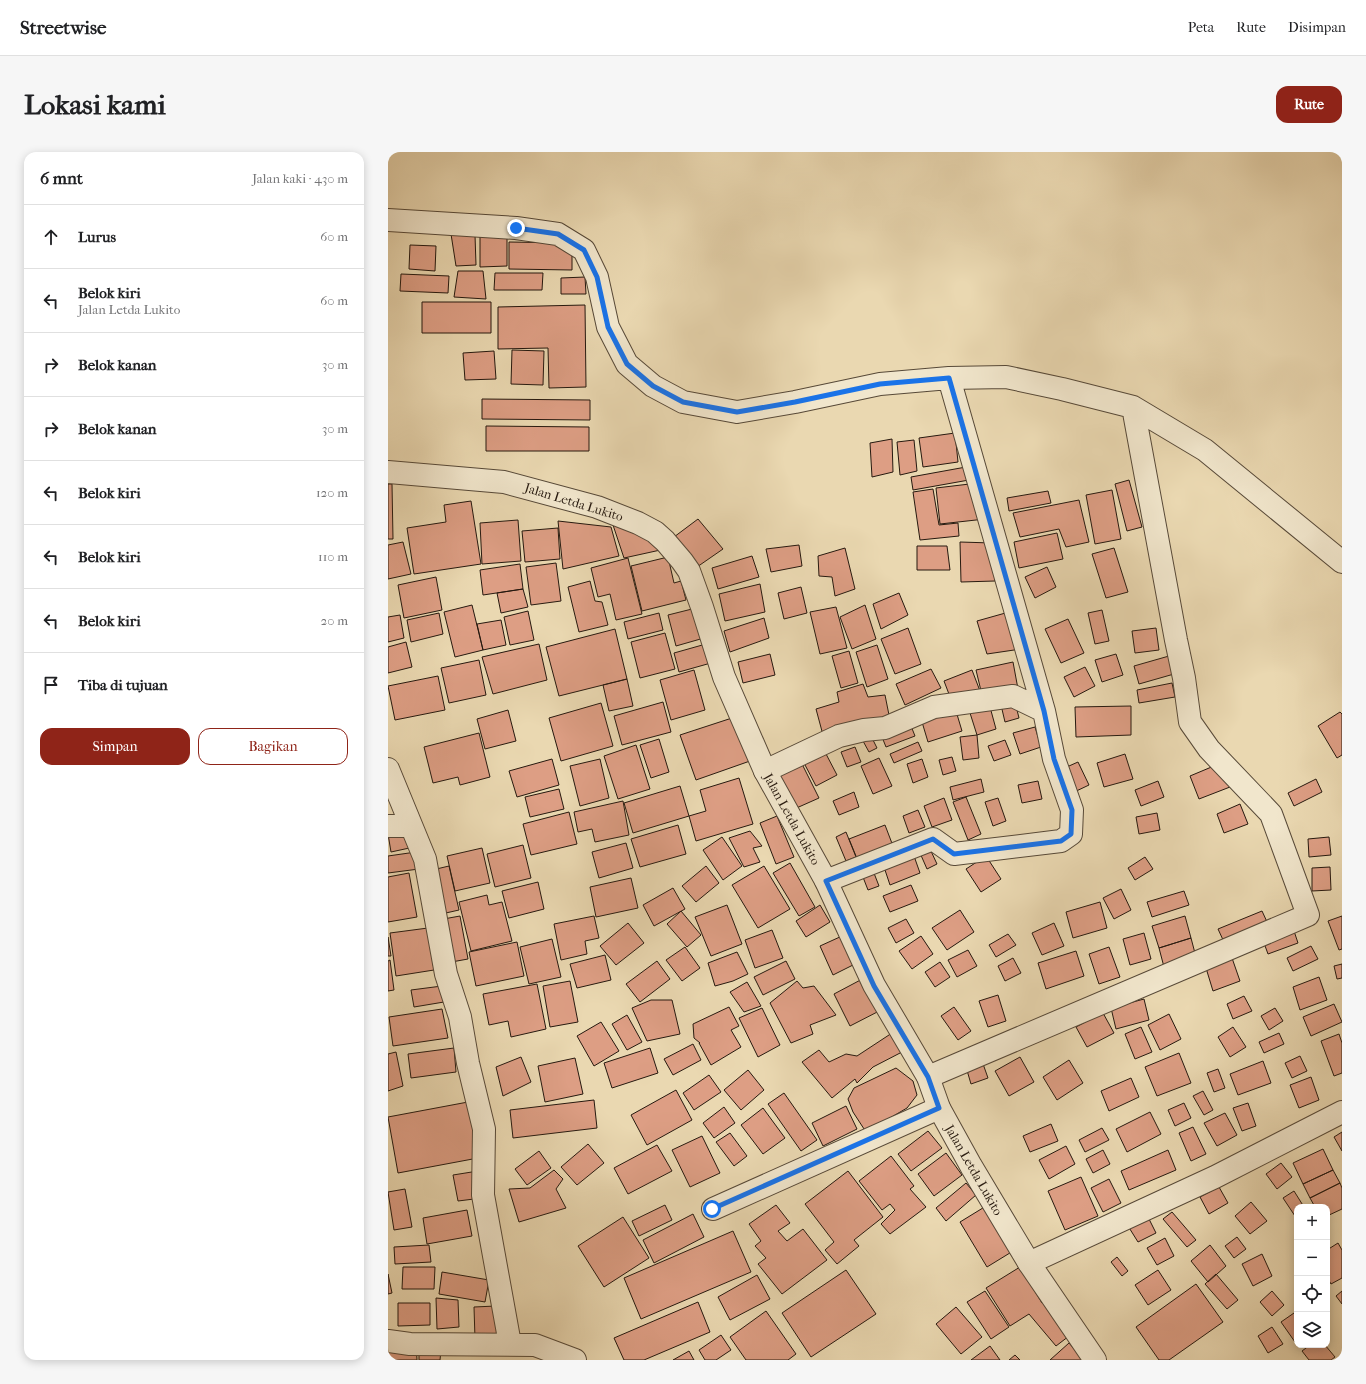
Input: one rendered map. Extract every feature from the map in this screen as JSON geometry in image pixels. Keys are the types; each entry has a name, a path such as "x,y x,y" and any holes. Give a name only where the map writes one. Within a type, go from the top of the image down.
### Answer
{"street":[{"path":"388,220 516,228 558,234 584,250 597,277 608,327 627,364 653,386 683,402 737,412 795,402 880,384 949,378 1006,376 1062,388 1133,407 1205,450 1342,562"},
{"path":"826,881 933,839 954,854 1061,841 1071,834 1072,810 1054,759 1044,711 949,378"},
{"path":"928,1077 1308,915 1272,814 1209,749 1190,722 1184,678 1133,407"},
{"name":"Jalan Letda Lukito","path":"388,472 504,482 597,507 638,523 655,532 682,561 689,571 724,676 765,771 826,881 874,986 928,1077 939,1108 971,1166 1029,1263 1095,1360"},
{"path":"765,771 839,736 864,730 885,728 934,707 1013,696 1044,711"},
{"path":"388,769 425,859 446,974 460,1017 468,1063 484,1129 483,1195 510,1344"},
{"path":"388,826 411,826"},
{"path":"712,1209 939,1108"},
{"path":"1029,1263 1215,1177 1342,1112"},
{"path":"388,1341 410,1344 535,1345 575,1360"}],"building":[{"path":"451,234 475,235 476,265 456,266"},
{"path":"480,236 507,236 507,266 480,267"},
{"path":"509,242 572,243 572,270 509,269"},
{"path":"410,245 436,246 435,271 409,269"},
{"path":"458,271 483,271 486,299 454,297"},
{"path":"495,273 543,273 542,290 494,290"},
{"path":"401,274 449,276 448,293 400,291"},
{"path":"585,277 586,294 561,294 561,278"},
{"path":"422,302 491,302 491,333 422,333"},
{"path":"585,305 586,387 549,388 548,348 498,349 498,307"},
{"path":"512,350 544,351 543,385 511,384"},
{"path":"494,351 496,379 465,380 463,353"},
{"path":"482,399 590,400 590,420 482,419"},
{"path":"486,426 589,427 589,451 486,451"},
{"path":"955,433 958,462 923,467 919,438"},
{"path":"892,439 893,472 872,477 870,443"},
{"path":"914,440 917,471 900,475 897,442"},
{"path":"966,467 969,480 913,490 911,477"},
{"path":"1129,480 1142,527 1127,531 1115,484"},
{"path":"978,483 985,519 940,524 936,488"},
{"path":"388,484 392,484 393,539 388,539"},
{"path":"933,489 939,525 958,523 959,536 920,540 913,492"},
{"path":"1112,490 1121,539 1095,544 1086,495"},
{"path":"1048,491 1051,503 1009,511 1007,498"},
{"path":"1079,500 1089,542 1066,547 1059,529 1020,537 1013,513"},
{"path":"471,501 481,564 414,574 407,528 446,522 444,505"},
{"path":"698,519 723,549 697,567 674,537"},
{"path":"518,520 521,561 482,564 480,523"},
{"path":"558,521 611,527 619,556 563,569"},
{"path":"613,525 637,525 665,549 624,558"},
{"path":"558,528 560,559 525,562 522,531"},
{"path":"1057,533 1063,559 1019,568 1014,542"},
{"path":"403,542 411,574 388,579 388,545"},
{"path":"960,542 992,543 995,581 961,582"},
{"path":"799,545 802,566 771,572 766,549"},
{"path":"917,546 947,546 950,570 917,570"},
{"path":"845,548 855,589 835,596 832,577 819,576 818,556"},
{"path":"1114,548 1128,592 1106,598 1092,554"},
{"path":"752,556 759,577 718,589 712,568"},
{"path":"668,557 674,583 681,581 686,600 642,611 631,566"},
{"path":"628,558 642,614 616,620 610,594 598,597 591,568"},
{"path":"556,563 561,601 531,605 526,567"},
{"path":"520,564 523,589 483,595 480,570"},
{"path":"1047,567 1056,587 1035,598 1025,577"},
{"path":"436,577 442,610 404,618 398,585"},
{"path":"590,581 595,601 602,602 608,625 579,632 568,587"},
{"path":"760,584 765,612 725,621 719,594"},
{"path":"801,587 807,613 784,619 778,593"},
{"path":"523,589 528,607 501,613 497,593"},
{"path":"899,593 908,615 881,629 873,604"},
{"path":"472,605 483,650 455,657 444,612"},
{"path":"865,605 876,639 852,649 840,617"},
{"path":"836,607 847,648 820,654 810,612"},
{"path":"696,608 704,638 676,646 668,615"},
{"path":"1102,610 1109,641 1095,644 1088,613"},
{"path":"528,611 534,640 510,645 504,617"},
{"path":"1009,612 1021,649 987,654 977,621"},
{"path":"439,613 443,634 411,642 407,620"},
{"path":"659,613 663,630 628,639 624,622"},
{"path":"400,615 404,638 388,642 388,617"},
{"path":"764,618 769,638 730,652 724,631"},
{"path":"1068,619 1084,653 1061,663 1045,629"},
{"path":"501,620 506,645 483,650 477,624"},
{"path":"908,628 921,664 895,674 881,639"},
{"path":"1156,628 1159,650 1135,653 1132,631"},
{"path":"615,629 627,679 559,696 546,647"},
{"path":"665,633 675,669 640,678 631,642"},
{"path":"406,642 412,667 388,673 388,647"},
{"path":"713,642 718,661 679,672 674,653"},
{"path":"539,644 547,680 493,694 482,657"},
{"path":"877,645 888,679 867,687 856,652"},
{"path":"849,651 858,683 841,688 832,656"},
{"path":"770,654 775,675 743,683 738,662"},
{"path":"1116,654 1123,675 1102,682 1095,660"},
{"path":"1169,656 1174,674 1139,684 1134,666"},
{"path":"479,660 486,695 449,703 441,668"},
{"path":"1013,662 1018,689 982,695 976,670"},
{"path":"1085,667 1095,686 1074,697 1064,677"},
{"path":"931,669 941,688 905,705 896,684"},
{"path":"694,670 705,710 671,720 660,680"},
{"path":"972,670 980,691 952,702 944,681"},
{"path":"438,676 445,710 395,720 388,686"},
{"path":"627,679 633,706 609,711 603,685"},
{"path":"1172,683 1175,697 1139,703 1137,690"},
{"path":"863,684 868,697 885,695 890,720 823,735 816,709 839,702 837,692"},
{"path":"663,702 671,732 622,745 614,716"},
{"path":"1015,702 1019,718 1005,722 1001,705"},
{"path":"601,703 613,746 561,761 549,718"},
{"path":"1131,706 1131,735 1076,737 1075,707"},
{"path":"990,707 996,729 977,735 970,713"},
{"path":"508,710 516,741 485,749 477,719"},
{"path":"956,711 962,731 928,742 922,722"},
{"path":"1340,712 1342,714 1342,755 1337,758 1318,726"},
{"path":"735,717 750,761 696,780 680,735"},
{"path":"911,726 915,736 886,747 882,737"},
{"path":"1035,727 1041,747 1020,754 1013,733"},
{"path":"479,733 490,777 460,785 458,777 433,783 424,747"},
{"path":"977,735 979,758 963,760 960,737"},
{"path":"871,736 877,748 869,752 863,741"},
{"path":"659,739 669,772 651,778 640,745"},
{"path":"1005,740 1011,755 994,761 988,746"},
{"path":"918,742 922,751 894,763 890,754"},
{"path":"636,745 650,789 618,799 604,756"},
{"path":"855,747 861,762 847,767 841,752"},
{"path":"825,752 837,775 816,786 804,763"},
{"path":"1125,754 1133,779 1104,787 1097,763"},
{"path":"952,757 956,771 943,775 939,760"},
{"path":"879,758 892,786 873,794 861,766"},
{"path":"552,759 559,785 517,797 509,771"},
{"path":"600,759 609,798 580,806 570,766"},
{"path":"922,759 928,777 913,783 907,764"},
{"path":"1078,762 1089,785 1070,794 1060,770"},
{"path":"1221,763 1230,787 1199,799 1190,776"},
{"path":"802,764 819,798 792,810 773,773"},
{"path":"739,778 753,824 696,841 689,816 706,811 700,790"},
{"path":"981,779 984,792 953,800 950,787"},
{"path":"1316,779 1322,792 1294,806 1288,793"},
{"path":"1038,781 1042,799 1022,803 1018,785"},
{"path":"1158,781 1164,797 1141,806 1135,790"},
{"path":"680,786 689,816 633,833 624,803"},
{"path":"559,789 564,809 530,817 525,797"},
{"path":"854,792 859,807 839,815 833,801"},
{"path":"966,797 981,834 968,840 953,802"},
{"path":"944,798 952,820 932,827 924,806"},
{"path":"998,798 1006,821 993,826 985,802"},
{"path":"623,801 629,835 595,842 592,829 578,832 574,812"},
{"path":"1240,804 1248,824 1224,833 1217,814"},
{"path":"918,810 925,827 909,833 903,816"},
{"path":"569,812 577,844 531,855 523,824"},
{"path":"1157,813 1160,830 1139,834 1136,817"},
{"path":"777,816 794,857 776,864 760,823"},
{"path":"678,825 686,854 640,867 631,839"},
{"path":"885,825 893,846 858,861 849,839"},
{"path":"409,828 414,847 391,852 388,834"},
{"path":"750,831 762,846 753,848 760,862 744,867 729,838"},
{"path":"846,832 856,857 846,861 836,837"},
{"path":"722,837 742,866 723,880 703,850"},
{"path":"1329,837 1331,855 1309,857 1308,839"},
{"path":"626,843 633,868 599,878 592,852"},
{"path":"523,845 531,878 495,887 487,854"},
{"path":"482,848 490,883 455,891 447,856"},
{"path":"930,849 937,864 927,869 920,853"},
{"path":"416,852 419,869 388,873 388,856"},
{"path":"914,856 920,873 890,885 884,867"},
{"path":"986,856 1001,879 981,892 966,869"},
{"path":"1145,857 1153,869 1135,880 1128,868"},
{"path":"790,863 815,907 799,916 773,873"},
{"path":"449,866 459,910 437,915 428,871"},
{"path":"706,866 719,883 696,902 682,886"},
{"path":"764,866 790,909 758,928 732,885"},
{"path":"1330,867 1331,890 1312,891 1312,868"},
{"path":"872,868 879,886 868,890 861,872"},
{"path":"409,873 417,917 388,922 388,877"},
{"path":"631,878 638,908 596,917 590,887"},
{"path":"538,882 544,909 509,918 502,891"},
{"path":"911,885 918,901 890,912 883,896"},
{"path":"673,888 685,909 654,926 643,905"},
{"path":"1121,889 1131,910 1114,919 1103,898"},
{"path":"1184,891 1189,905 1152,917 1147,902"},
{"path":"487,895 489,905 502,902 512,941 471,951 459,902"},
{"path":"1100,902 1107,928 1073,938 1066,912"},
{"path":"727,905 742,944 711,956 695,917"},
{"path":"820,905 830,922 806,937 796,921"},
{"path":"960,910 974,932 947,950 932,928"},
{"path":"681,911 701,935 687,947 667,924"},
{"path":"1262,911 1268,924 1224,942 1218,929"},
{"path":"460,916 468,959 446,963 438,920"},
{"path":"594,916 599,938 585,941 587,954 561,960 554,924"},
{"path":"1185,916 1191,938 1159,948 1152,926"},
{"path":"1342,916 1342,949 1339,950 1328,921"},
{"path":"906,919 914,933 896,943 888,928"},
{"path":"628,923 644,943 616,965 600,946"},
{"path":"1054,923 1064,946 1042,955 1032,933"},
{"path":"428,928 434,970 396,976 390,933"},
{"path":"772,930 783,958 755,968 745,940"},
{"path":"1294,931 1298,943 1268,954 1264,943"},
{"path":"1144,933 1151,959 1130,965 1123,939"},
{"path":"1008,934 1016,945 996,957 989,945"},
{"path":"842,936 855,964 833,975 820,946"},
{"path":"921,936 933,954 912,969 899,951"},
{"path":"388,937 391,956 388,956"},
{"path":"1191,938 1196,957 1164,967 1159,948"},
{"path":"552,939 561,977 529,984 520,947"},
{"path":"517,942 524,976 476,986 469,952"},
{"path":"1311,946 1318,959 1293,971 1287,958"},
{"path":"685,947 700,968 682,981 666,960"},
{"path":"1109,947 1120,977 1099,984 1089,954"},
{"path":"968,950 977,966 957,977 948,960"},
{"path":"1076,951 1084,976 1046,989 1038,963"},
{"path":"737,952 748,974 733,981 715,986 708,963"},
{"path":"605,955 611,980 577,988 570,964"},
{"path":"1013,958 1021,973 1005,981 998,966"},
{"path":"1232,958 1240,981 1213,991 1206,968"},
{"path":"390,960 394,990 388,991 388,961"},
{"path":"657,961 670,979 640,1002 626,984"},
{"path":"786,961 795,979 763,995 754,977"},
{"path":"940,962 950,977 935,987 925,972"},
{"path":"1342,964 1342,978 1337,979 1334,966"},
{"path":"868,976 885,1008 850,1026 834,994"},
{"path":"1319,977 1327,1000 1300,1010 1293,987"},
{"path":"570,981 578,1022 550,1027 543,986"},
{"path":"797,981 803,988 814,986 836,1015 810,1025 813,1034 791,1043 770,1003"},
{"path":"747,982 761,1006 744,1012 730,992"},
{"path":"537,984 546,1029 511,1037 508,1021 489,1025 483,994"},
{"path":"442,986 444,1002 414,1007 411,990"},
{"path":"998,995 1006,1021 988,1027 979,1001"},
{"path":"1244,996 1252,1011 1233,1019 1227,1004"},
{"path":"1144,999 1149,1020 1116,1029 1111,1008"},
{"path":"651,1000 672,1000 680,1034 647,1041 632,1008"},
{"path":"1334,1004 1342,1022 1311,1036 1303,1017"},
{"path":"729,1007 739,1026 731,1030 741,1047 711,1065 700,1043 694,1038 693,1024"},
{"path":"954,1007 971,1031 958,1040 941,1016"},
{"path":"762,1008 780,1045 758,1057 739,1018"},
{"path":"1275,1008 1283,1021 1269,1030 1261,1016"},
{"path":"442,1009 448,1038 393,1046 389,1017"},
{"path":"1103,1013 1114,1033 1087,1047 1076,1027"},
{"path":"1169,1014 1181,1039 1160,1050 1148,1025"},
{"path":"627,1015 642,1042 627,1050 612,1024"},
{"path":"601,1022 619,1051 594,1066 577,1036"},
{"path":"1141,1027 1152,1052 1135,1059 1125,1034"},
{"path":"1233,1027 1246,1047 1230,1057 1218,1037"},
{"path":"892,1033 902,1052 873,1067 857,1083 855,1079 832,1098 802,1062 819,1050 829,1062 846,1054 857,1056"},
{"path":"1279,1033 1284,1044 1264,1053 1259,1042"},
{"path":"1339,1034 1342,1043 1342,1073 1334,1076 1321,1041"},
{"path":"693,1044 701,1060 673,1075 664,1059"},
{"path":"454,1048 456,1072 411,1078 408,1054"},
{"path":"650,1048 658,1073 612,1088 604,1063"},
{"path":"396,1052 403,1086 388,1091 388,1054"},
{"path":"1179,1053 1191,1083 1157,1096 1145,1067"},
{"path":"1300,1056 1307,1071 1292,1078 1285,1063"},
{"path":"521,1057 531,1082 503,1096 496,1067"},
{"path":"1020,1057 1034,1082 1009,1096 995,1071"},
{"path":"575,1058 583,1094 545,1102 538,1066"},
{"path":"1069,1060 1083,1083 1057,1100 1043,1077"},
{"path":"982,1061 988,1078 971,1084 966,1067"},
{"path":"1263,1061 1271,1083 1238,1095 1230,1074"},
{"path":"896,1068 913,1081 917,1095 907,1108 866,1132 853,1112 848,1099 854,1088"},
{"path":"1218,1069 1225,1088 1214,1092 1207,1073"},
{"path":"748,1070 764,1090 741,1110 724,1090"},
{"path":"709,1075 721,1092 694,1110 683,1093"},
{"path":"1311,1077 1319,1100 1299,1108 1290,1085"},
{"path":"1131,1078 1139,1097 1109,1111 1101,1091"},
{"path":"676,1090 692,1120 647,1145 631,1115"},
{"path":"1203,1091 1213,1110 1204,1115 1193,1096"},
{"path":"784,1093 817,1140 801,1151 768,1104"},
{"path":"594,1100 597,1128 513,1138 510,1110"},
{"path":"468,1102 478,1158 398,1173 388,1117"},
{"path":"1184,1103 1191,1118 1175,1126 1168,1110"},
{"path":"1248,1103 1256,1126 1242,1131 1233,1108"},
{"path":"846,1106 857,1129 823,1146 812,1123"},
{"path":"724,1107 735,1123 714,1138 703,1123"},
{"path":"763,1108 785,1138 763,1154 741,1125"},
{"path":"1150,1112 1161,1134 1127,1152 1116,1129"},
{"path":"1225,1113 1237,1135 1217,1146 1204,1123"},
{"path":"1051,1124 1058,1141 1030,1152 1023,1136"},
{"path":"1193,1127 1206,1154 1191,1161 1179,1133"},
{"path":"1102,1128 1109,1140 1085,1152 1079,1140"},
{"path":"928,1131 942,1148 911,1171 898,1154"},
{"path":"1342,1132 1342,1151 1334,1137"},
{"path":"730,1133 747,1156 734,1166 716,1142"},
{"path":"702,1136 720,1173 690,1187 672,1150"},
{"path":"588,1144 604,1163 577,1185 561,1167"},
{"path":"657,1145 672,1171 628,1194 614,1168"},
{"path":"1066,1146 1075,1164 1049,1179 1039,1160"},
{"path":"1323,1149 1333,1170 1303,1184 1293,1163"},
{"path":"1103,1150 1110,1164 1093,1173 1086,1159"},
{"path":"1168,1150 1176,1170 1129,1190 1121,1171"},
{"path":"539,1151 551,1168 527,1185 515,1169"},
{"path":"946,1153 962,1175 934,1196 918,1174"},
{"path":"891,1156 914,1186 910,1189 926,1207 890,1234 881,1224 895,1210 890,1204 882,1210 859,1181"},
{"path":"1281,1163 1292,1177 1277,1189 1266,1174"},
{"path":"554,1170 563,1179 556,1189 566,1208 519,1222 509,1189 530,1188"},
{"path":"1333,1170 1340,1183 1310,1198 1303,1184"},
{"path":"478,1171 482,1198 458,1201 453,1175"},
{"path":"848,1171 883,1217 854,1240 859,1246 837,1264 825,1250 834,1242 805,1204"},
{"path":"1081,1177 1098,1216 1065,1230 1048,1191"},
{"path":"1109,1179 1121,1203 1103,1212 1091,1188"},
{"path":"966,1183 976,1195 946,1221 936,1208"},
{"path":"1340,1183 1342,1188 1342,1209 1330,1215 1330,1204 1313,1204 1310,1198"},
{"path":"1219,1187 1228,1203 1209,1214 1200,1197"},
{"path":"405,1189 412,1227 394,1230 388,1192"},
{"path":"1294,1191 1302,1204 1294,1204 1294,1214 1283,1198"},
{"path":"1251,1202 1267,1221 1250,1234 1235,1216"},
{"path":"991,1203 1018,1248 987,1267 960,1222"},
{"path":"665,1205 672,1220 639,1236 632,1221"},
{"path":"776,1205 790,1223 778,1231 787,1241 803,1229 827,1260 782,1294 758,1264 766,1258 755,1246 761,1241 749,1224"},
{"path":"467,1210 472,1236 427,1244 423,1218"},
{"path":"1172,1212 1196,1240 1187,1247 1163,1219"},
{"path":"1146,1213 1156,1233 1138,1242 1128,1226"},
{"path":"693,1214 704,1237 654,1263 643,1240"},
{"path":"623,1217 649,1258 604,1287 578,1246"},
{"path":"733,1231 751,1272 641,1319 624,1278"},
{"path":"1237,1237 1246,1249 1234,1258 1225,1246"},
{"path":"1165,1238 1174,1256 1157,1265 1147,1248"},
{"path":"1338,1243 1342,1250 1342,1278 1331,1284 1330,1282 1330,1248"},
{"path":"429,1245 431,1262 395,1264 394,1247"},
{"path":"1210,1245 1226,1266 1208,1282 1191,1261"},
{"path":"1262,1254 1272,1276 1253,1286 1242,1264"},
{"path":"1117,1257 1128,1271 1122,1276 1111,1262"},
{"path":"403,1267 435,1267 434,1289 402,1289"},
{"path":"1020,1267 1042,1303 1049,1298 1073,1333 1056,1346 1029,1314 1010,1326 986,1288"},
{"path":"846,1270 876,1314 811,1357 782,1313"},
{"path":"1158,1270 1171,1290 1148,1305 1135,1285"},
{"path":"442,1272 489,1280 485,1302 439,1294"},
{"path":"388,1274 392,1293 388,1294"},
{"path":"1216,1274 1238,1300 1227,1309 1205,1284"},
{"path":"757,1275 770,1299 730,1320 718,1297"},
{"path":"1196,1284 1223,1322 1169,1360 1159,1360 1136,1327"},
{"path":"985,1291 1009,1327 991,1339 967,1302"},
{"path":"1272,1291 1284,1305 1272,1316 1260,1302"},
{"path":"1342,1291 1342,1304 1336,1296"},
{"path":"436,1298 458,1300 459,1327 437,1329"},
{"path":"698,1302 710,1332 644,1360 624,1360 614,1338"},
{"path":"398,1303 430,1303 430,1325 398,1326"},
{"path":"496,1306 497,1338 475,1339 474,1307"},
{"path":"956,1307 982,1337 961,1354 936,1324"},
{"path":"766,1311 796,1354 788,1360 746,1360 730,1337"},
{"path":"1294,1313 1294,1341 1281,1322"},
{"path":"1272,1327 1283,1344 1268,1353 1258,1336"},
{"path":"721,1335 731,1350 716,1360 705,1360 699,1350"},
{"path":"1069,1343 1084,1360 1050,1360"},
{"path":"416,1344 417,1360 388,1360 388,1345"},
{"path":"990,1346 1000,1360 971,1360"},
{"path":"1306,1348 1328,1348 1335,1357 1331,1360 1309,1360 1302,1351"},
{"path":"419,1349 441,1350 440,1360 419,1360"},
{"path":"689,1351 694,1360 673,1360"},
{"path":"1015,1355 1020,1360 1009,1360"}],"route":[{"path":"516,228 558,234 584,250 597,277 608,327 627,364 653,386 683,402 737,412 795,402 880,384 949,378 1044,711 1054,759 1072,810 1071,834 1061,841 954,854 933,839 826,881 874,986 928,1077 939,1108 712,1209"}]}
